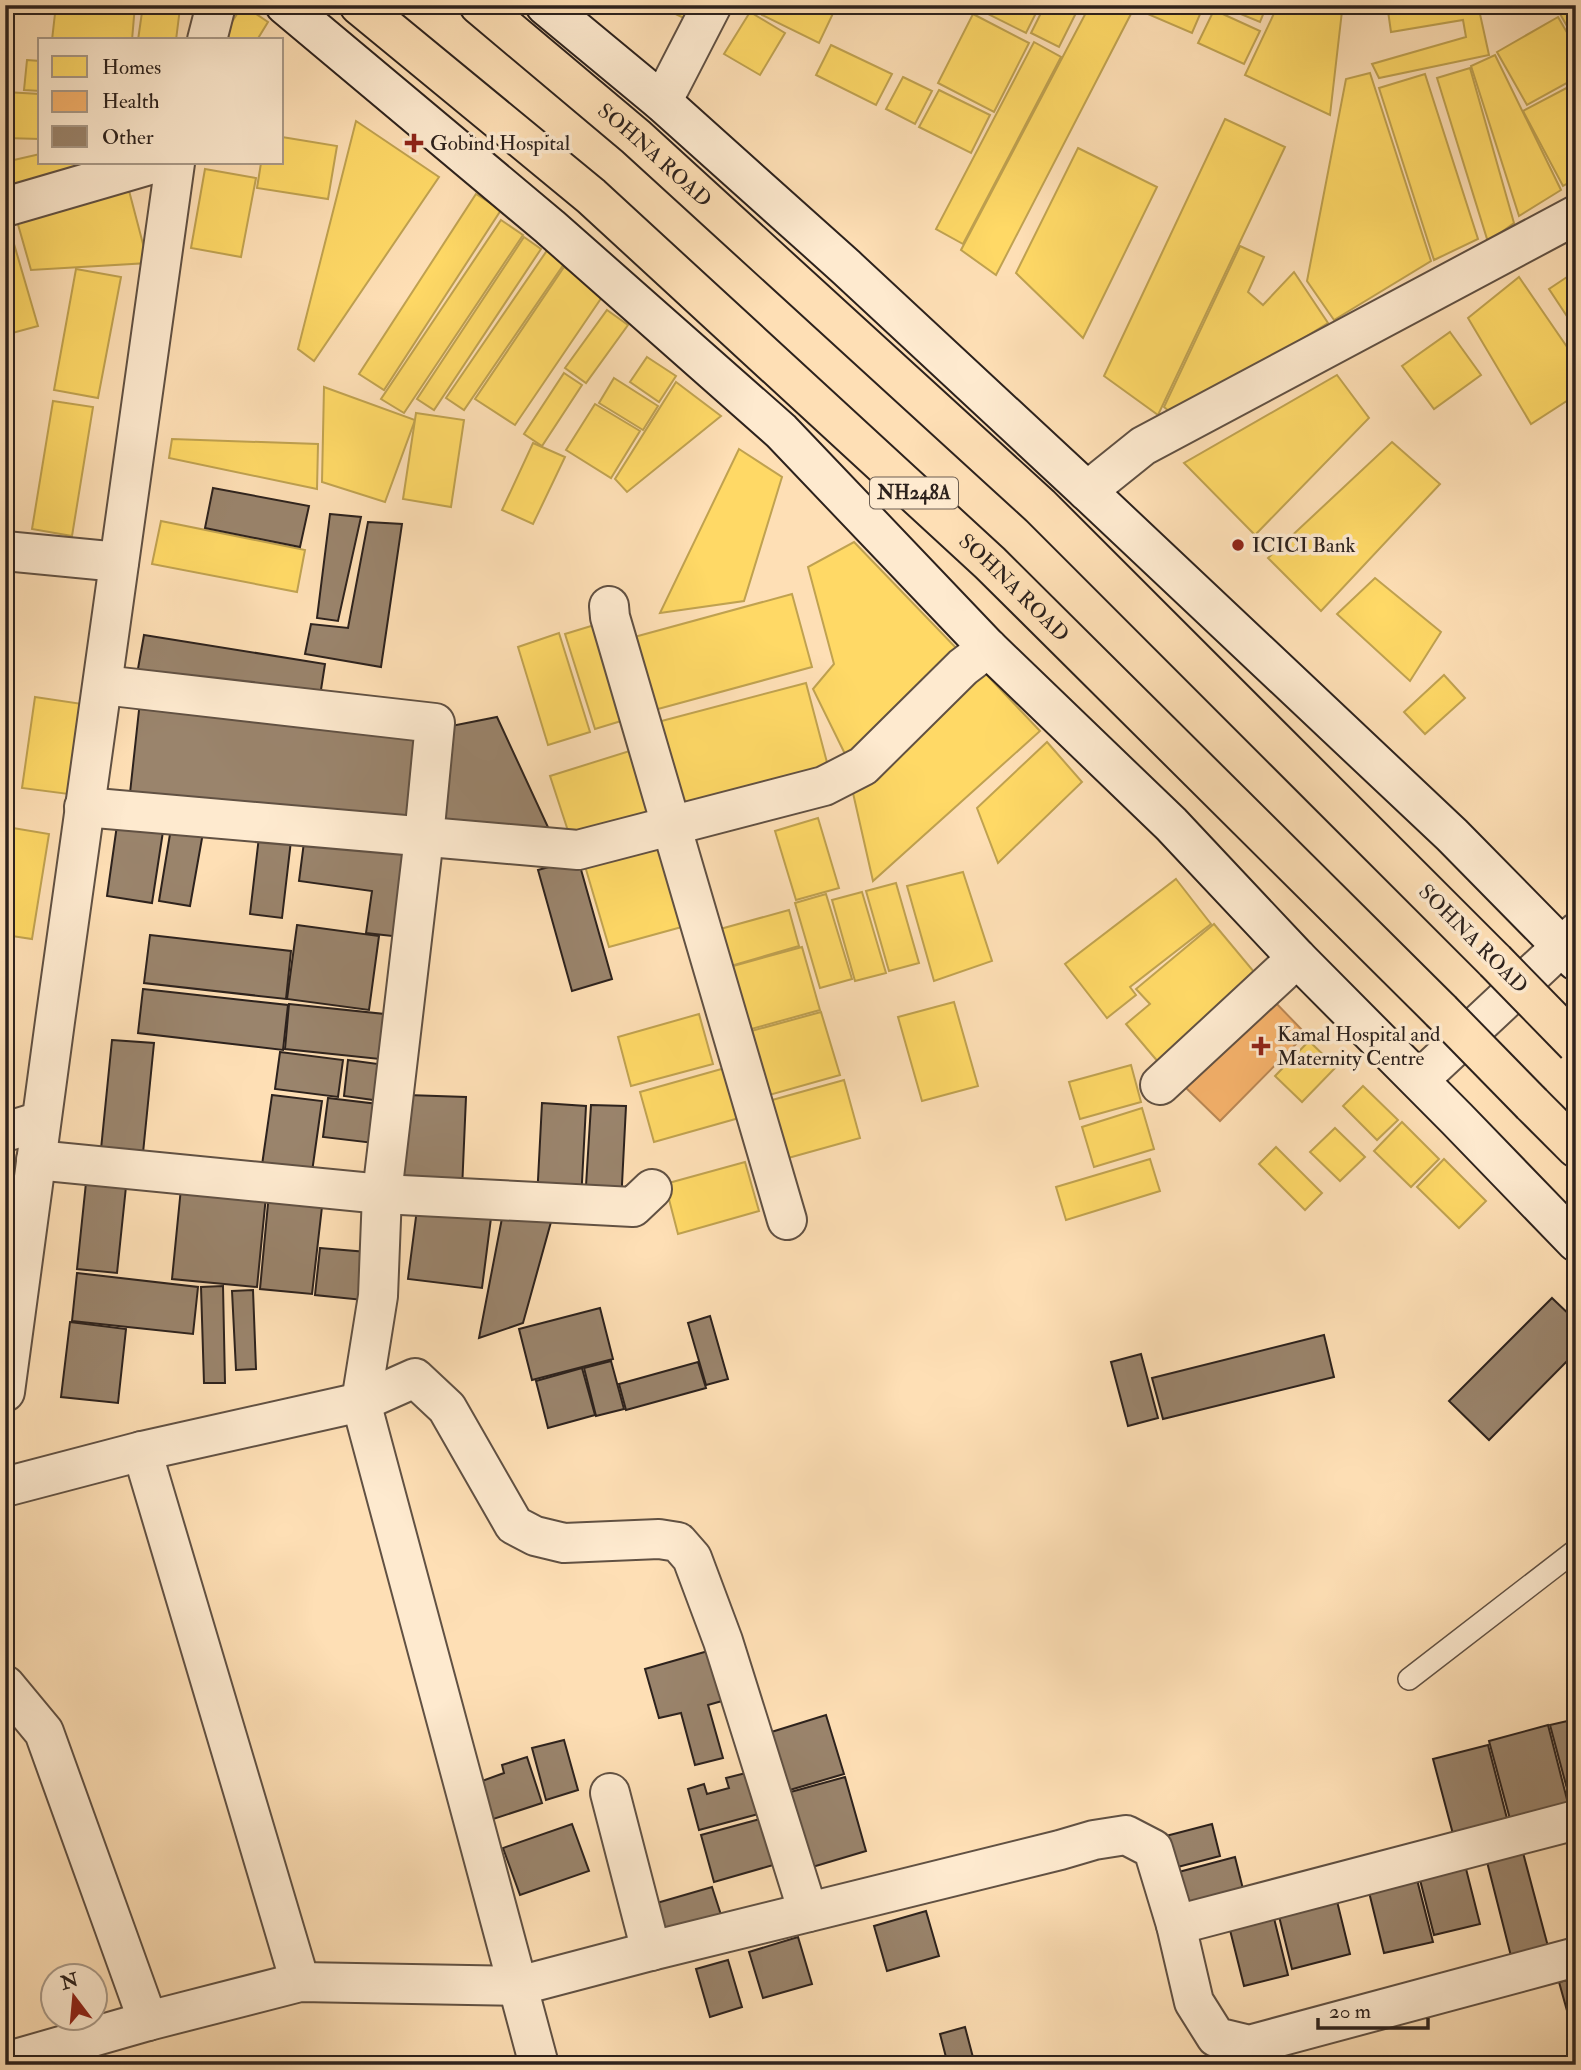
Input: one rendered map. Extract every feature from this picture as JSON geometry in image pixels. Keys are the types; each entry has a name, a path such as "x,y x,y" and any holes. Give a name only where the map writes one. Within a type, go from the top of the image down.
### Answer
{"highway":[{"name":"SOHNA ROAD","path":"359,5 591,196 990,563 1576,1148"},
{"name":"SOHNA ROAD","path":"479,5 636,137 1040,506 1576,1044"}],"street":[{"path":"207,38 216,5"},
{"path":"285,5 550,227 781,430 988,648 1171,824 1297,958 1576,1242"},
{"path":"545,5 662,102 846,267 1571,946 1419,1080"},
{"path":"662,102 712,5"},
{"path":"5,207 153,164"},
{"path":"5,1392 10,1318 36,1160 175,164"},
{"path":"1087,491 1143,446 1576,215"},
{"path":"5,551 119,562"},
{"path":"609,606 670,826 787,1220"},
{"path":"84,807 578,850 824,786 863,766 963,667 988,648"},
{"path":"103,685 435,723 382,1194 378,1296 361,1402 539,2065"},
{"path":"1160,1085 1297,958"},
{"path":"5,1132 41,1121"},
{"path":"36,1160 382,1194 633,1207 652,1189"},
{"path":"5,1487 142,1451 361,1402 415,1378 447,1408 513,1525 535,1536 564,1543 659,1539 678,1542 692,1558 723,1641 808,1912"},
{"path":"142,1451 300,1982"},
{"path":"5,1685 44,1732 148,2021"},
{"path":"610,1793 651,1951"},
{"path":"1175,1925 1576,1820"},
{"path":"5,2062 148,2021 300,1982 518,1986 1094,1840 1126,1835 1153,1849 1194,2002 1216,2038 1249,2045 1576,1957"}],"lane":[{"path":"1409,1679 1576,1550"}],"building: Homes":[{"path":"56,5 135,5 132,38 52,38"},
{"path":"143,5 180,8 176,38 138,38"},
{"path":"243,5 268,22 258,38 230,38 224,34"},
{"path":"657,5 702,5 694,23"},
{"path":"766,5 837,5 819,43 762,15"},
{"path":"977,5 1040,5 1026,33 976,8"},
{"path":"1045,5 1080,5 1059,47 1031,33"},
{"path":"1090,5 1129,5 1134,8 996,275 961,250"},
{"path":"1145,5 1204,5 1192,33 1143,12"},
{"path":"1219,5 1267,5 1260,22"},
{"path":"1278,5 1323,5 1342,11 1330,115 1245,75"},
{"path":"1426,5 1478,5 1489,55 1379,78 1372,64 1466,37 1463,20 1391,32 1388,11"},
{"path":"1555,5 1576,5 1576,42"},
{"path":"1214,10 1260,31 1244,64 1198,43"},
{"path":"750,12 785,33 760,75 724,54"},
{"path":"973,14 1029,43 994,112 938,83"},
{"path":"1558,17 1576,48 1576,78 1527,105 1497,52"},
{"path":"1034,42 1061,57 963,244 936,229"},
{"path":"831,45 892,74 876,105 816,75"},
{"path":"1495,55 1561,190 1519,216 1471,66"},
{"path":"27,60 38,61 38,91 24,90"},
{"path":"1470,68 1514,223 1488,242 1437,78"},
{"path":"1370,73 1431,261 1334,320 1307,281 1346,79"},
{"path":"1425,74 1478,239 1434,260 1379,88"},
{"path":"903,77 932,91 915,124 886,109"},
{"path":"1576,83 1576,179 1563,186 1523,111"},
{"path":"939,90 990,115 971,153 919,127"},
{"path":"5,92 38,94 38,139 5,138"},
{"path":"1225,119 1285,147 1158,415 1104,376"},
{"path":"356,121 439,177 314,361 298,349"},
{"path":"284,137 337,146 328,199 257,188 261,164 284,164"},
{"path":"1078,148 1157,187 1083,338 1016,273"},
{"path":"38,154 38,164 83,164 85,170 9,188 5,162"},
{"path":"205,169 256,178 241,257 191,248"},
{"path":"127,183 148,263 31,270 15,214"},
{"path":"476,194 501,210 384,390 359,374"},
{"path":"5,220 38,326 5,335"},
{"path":"501,220 523,235 404,413 381,399"},
{"path":"524,237 541,249 434,410 417,399"},
{"path":"1240,246 1264,257 1248,292 1263,305 1294,272 1328,323 1176,417 1164,407"},
{"path":"548,249 566,261 464,410 446,398"},
{"path":"564,267 604,294 515,425 475,399"},
{"path":"76,269 121,277 98,398 54,390"},
{"path":"1576,271 1576,330 1549,289"},
{"path":"1519,277 1576,360 1576,395 1531,424 1468,318"},
{"path":"607,310 628,325 586,383 565,368"},
{"path":"1450,332 1481,375 1434,409 1402,366"},
{"path":"647,357 676,376 659,402 630,382"},
{"path":"564,373 582,385 542,446 524,434"},
{"path":"1337,375 1369,418 1255,535 1184,463"},
{"path":"614,378 658,406 643,430 599,403"},
{"path":"676,382 721,416 627,492 615,479"},
{"path":"324,387 415,420 385,502 322,482"},
{"path":"53,401 93,407 72,536 32,529"},
{"path":"595,404 640,431 611,478 566,450"},
{"path":"416,413 464,420 451,507 403,499"},
{"path":"172,439 318,444 317,489 169,458"},
{"path":"1392,442 1440,484 1321,611 1268,558"},
{"path":"533,443 565,457 533,524 502,510"},
{"path":"739,449 782,477 744,601 660,613"},
{"path":"161,521 305,550 297,592 152,564"},
{"path":"854,542 959,651 847,758 813,689 834,664 808,567"},
{"path":"1375,578 1441,632 1410,681 1337,614"},
{"path":"792,594 812,667 647,712 627,639"},
{"path":"601,623 631,718 595,729 565,634"},
{"path":"559,633 590,732 548,745 518,647"},
{"path":"982,670 1040,731 873,881 853,793"},
{"path":"1444,675 1465,698 1425,734 1404,712"},
{"path":"806,683 829,770 678,810 654,723"},
{"path":"35,697 89,705 76,795 22,788"},
{"path":"1047,742 1082,782 998,863 977,808"},
{"path":"636,749 657,816 572,843 550,776"},
{"path":"818,818 839,888 796,900 775,831"},
{"path":"7,827 49,834 32,939 5,935"},
{"path":"665,843 689,925 609,947 585,866"},
{"path":"963,872 992,961 934,981 907,886"},
{"path":"1176,879 1211,924 1130,987 1136,995 1107,1018 1065,964"},
{"path":"896,883 919,963 889,971 866,891"},
{"path":"862,892 886,973 855,981 832,900"},
{"path":"826,894 852,979 820,988 795,903"},
{"path":"789,910 799,946 724,968 713,931"},
{"path":"1214,924 1260,979 1159,1063 1126,1024 1150,1004 1136,989"},
{"path":"802,947 820,1010 744,1031 726,968"},
{"path":"954,1002 978,1086 922,1101 898,1017"},
{"path":"821,1012 840,1075 762,1097 744,1033"},
{"path":"699,1014 713,1064 631,1086 618,1037"},
{"path":"1309,1041 1336,1067 1302,1102 1275,1076"},
{"path":"1131,1065 1141,1102 1080,1119 1069,1082"},
{"path":"725,1068 739,1118 654,1142 640,1092"},
{"path":"844,1080 860,1138 781,1160 765,1102"},
{"path":"1363,1086 1398,1120 1377,1140 1343,1106"},
{"path":"1142,1108 1154,1149 1094,1167 1082,1127"},
{"path":"1402,1122 1439,1159 1411,1187 1374,1151"},
{"path":"1335,1128 1365,1157 1340,1181 1310,1152"},
{"path":"1276,1147 1322,1193 1305,1210 1259,1164"},
{"path":"5,1151 22,1215 5,1220"},
{"path":"1150,1159 1160,1191 1066,1220 1056,1187"},
{"path":"1444,1159 1486,1201 1459,1228 1417,1187"},
{"path":"745,1162 759,1211 678,1234 665,1184"}],"building: Health":[{"path":"1272,999 1306,1034 1220,1121 1185,1087"}],"building: Other":[{"path":"213,488 309,506 300,547 205,528"},
{"path":"330,514 361,517 338,621 317,618"},
{"path":"368,522 402,524 381,667 305,654 311,624 348,628"},
{"path":"144,635 325,664 318,709 136,680"},
{"path":"5,683 12,683 5,735"},
{"path":"140,701 422,729 412,821 130,793"},
{"path":"497,717 553,838 437,824 446,727"},
{"path":"118,818 164,825 152,903 107,896"},
{"path":"172,822 204,827 190,906 159,901"},
{"path":"260,828 292,832 282,918 250,914"},
{"path":"304,842 411,855 401,937 366,933 372,891 299,881"},
{"path":"578,859 612,979 572,991 538,870"},
{"path":"297,925 379,936 369,1010 287,999"},
{"path":"150,935 291,951 286,999 144,983"},
{"path":"143,989 288,1005 283,1050 138,1033"},
{"path":"289,1004 394,1015 389,1060 285,1049"},
{"path":"112,1040 154,1043 142,1163 100,1159"},
{"path":"280,1052 343,1060 338,1097 275,1089"},
{"path":"348,1060 393,1066 388,1102 344,1096"},
{"path":"272,1095 322,1101 311,1179 261,1172"},
{"path":"407,1095 466,1097 462,1190 402,1187"},
{"path":"328,1098 386,1105 382,1144 323,1137"},
{"path":"542,1103 586,1106 581,1201 537,1199"},
{"path":"591,1105 626,1106 621,1204 585,1202"},
{"path":"87,1173 127,1177 117,1273 77,1269"},
{"path":"181,1188 266,1196 257,1287 172,1279"},
{"path":"269,1193 323,1198 312,1294 260,1289"},
{"path":"417,1209 491,1218 482,1288 408,1279"},
{"path":"503,1213 551,1222 523,1323 479,1338"},
{"path":"320,1248 367,1252 363,1300 315,1295"},
{"path":"77,1273 198,1287 193,1334 72,1321"},
{"path":"223,1286 225,1383 204,1383 201,1287"},
{"path":"253,1290 256,1369 236,1370 232,1291"},
{"path":"1552,1298 1576,1321 1576,1352 1489,1440 1449,1401"},
{"path":"600,1308 613,1359 532,1380 519,1329"},
{"path":"710,1316 728,1379 706,1385 688,1323"},
{"path":"70,1322 126,1329 118,1403 61,1397"},
{"path":"1324,1335 1334,1377 1163,1419 1152,1378"},
{"path":"1141,1354 1158,1418 1128,1426 1111,1362"},
{"path":"611,1361 624,1409 596,1416 584,1368"},
{"path":"698,1362 706,1388 626,1410 619,1384"},
{"path":"582,1368 595,1415 548,1428 536,1381"},
{"path":"708,1651 722,1701 708,1705 723,1758 695,1765 681,1713 659,1718 645,1669"},
{"path":"826,1715 844,1774 783,1792 765,1734"},
{"path":"1576,1719 1576,1815 1574,1815 1550,1725"},
{"path":"1548,1725 1572,1819 1514,1834 1489,1741"},
{"path":"564,1740 578,1790 546,1800 532,1748"},
{"path":"1488,1745 1511,1834 1457,1849 1433,1759"},
{"path":"527,1757 542,1803 481,1823 471,1791 484,1786 482,1781 504,1773 502,1765"},
{"path":"750,1772 762,1813 699,1830 688,1789 704,1784 707,1794 729,1788 726,1778"},
{"path":"845,1777 866,1851 809,1868 787,1793"},
{"path":"760,1819 773,1865 714,1882 701,1835"},
{"path":"572,1824 589,1871 520,1895 503,1848"},
{"path":"1212,1824 1220,1856 1170,1869 1162,1837"},
{"path":"1522,1849 1550,1954 1513,1964 1486,1858"},
{"path":"1235,1857 1246,1901 1186,1916 1175,1873"},
{"path":"1463,1857 1480,1924 1434,1935 1417,1868"},
{"path":"1414,1868 1433,1942 1384,1953 1366,1880"},
{"path":"712,1887 722,1918 652,1936 643,1907"},
{"path":"1334,1889 1350,1954 1292,1969 1276,1904"},
{"path":"1271,1906 1288,1975 1244,1986 1227,1918"},
{"path":"926,1911 939,1956 887,1971 874,1926"},
{"path":"798,1937 812,1984 763,1998 749,1952"},
{"path":"728,1960 742,2007 710,2017 696,1969"},
{"path":"1576,1978 1576,2043 1559,1982"},
{"path":"965,2027 975,2065 948,2065 940,2034"}],"place":[{"name":"Gobind Hospital","path":"414,143"},
{"name":"ICICI Bank","path":"1238,545"},
{"name":"Kamal Hospital and Maternity Centre","path":"1261,1046"}]}
